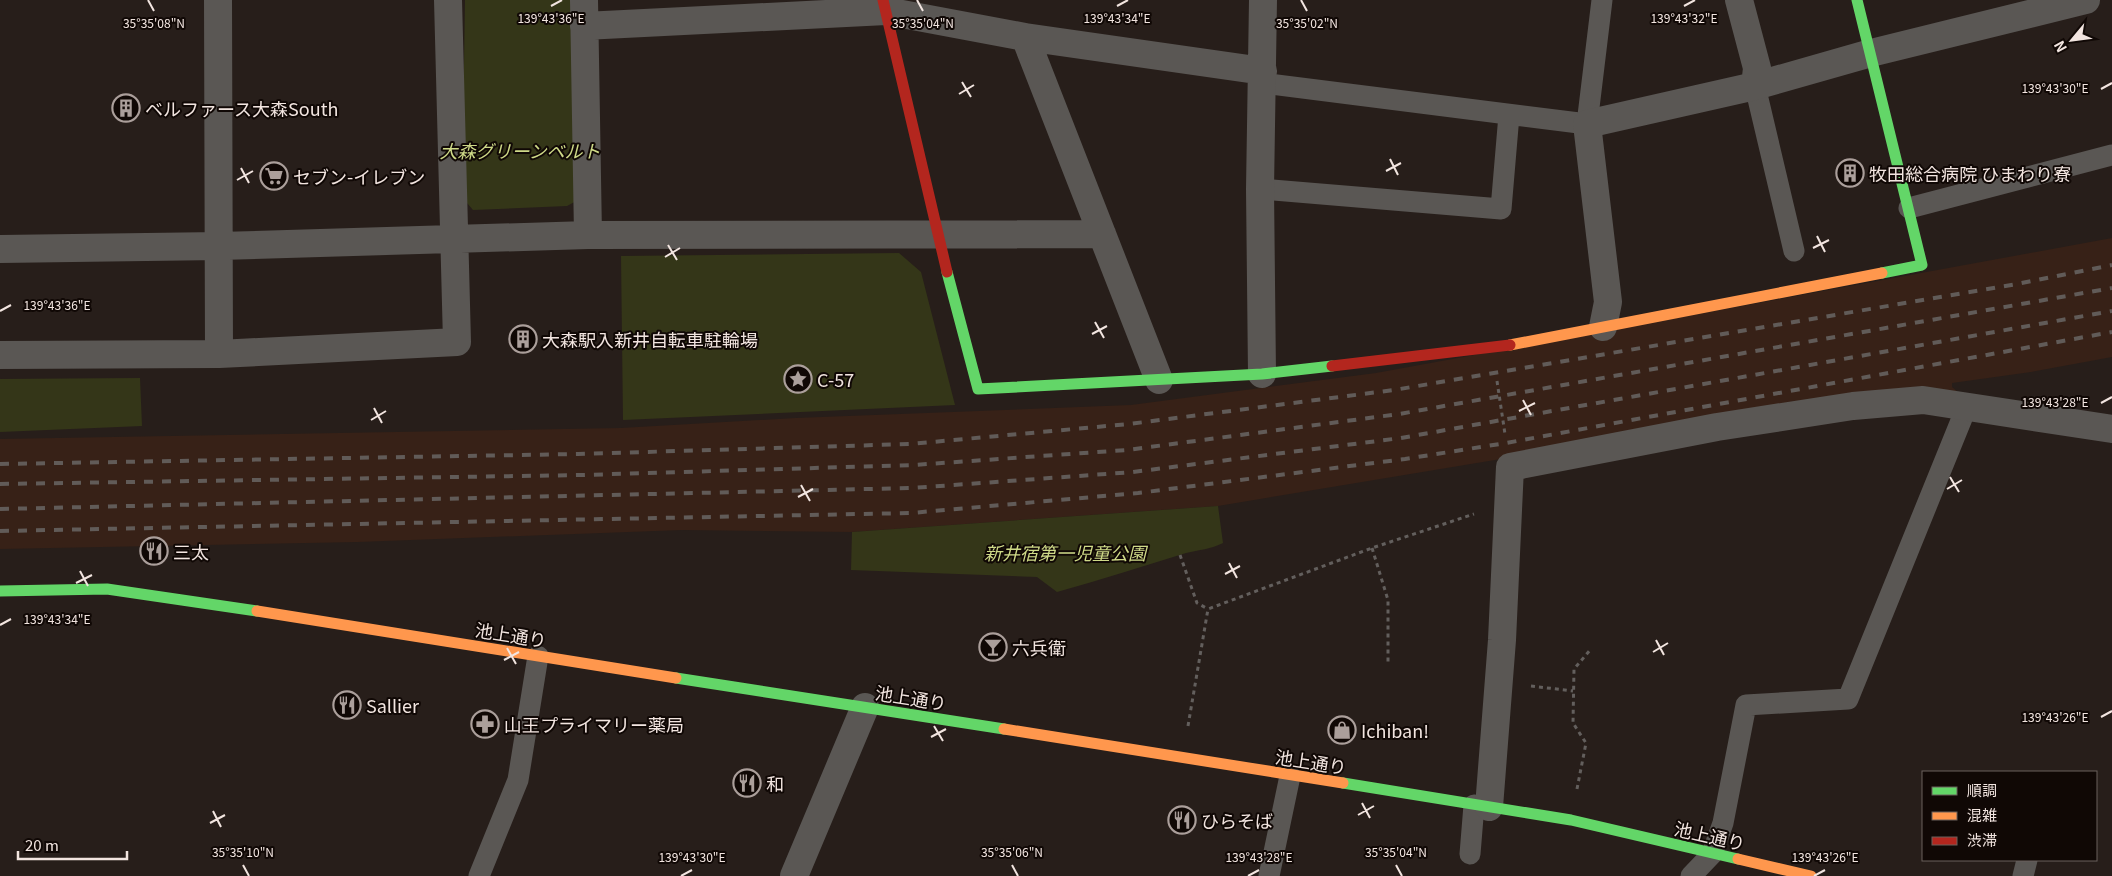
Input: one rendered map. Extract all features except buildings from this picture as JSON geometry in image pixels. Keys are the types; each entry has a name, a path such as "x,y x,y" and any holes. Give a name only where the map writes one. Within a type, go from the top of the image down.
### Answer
{"main road":[{"path":"884,5 937,235 978,389 1262,374 1492,349 1922,264 1857,0"},
{"name":"池上通り","path":"0,591 80,589 133,592 1571,820 1811,876"}],"street":[{"path":"218,0 219,354"},
{"path":"0,355 219,354 457,342 448,0"},
{"path":"1262,374 1260,189 1263,0"},
{"path":"1739,0 1756,68 1755,86"},
{"path":"1603,327 1608,302 1587,124 1755,86 1871,53 2086,0"},
{"path":"588,235 584,13 884,5 1262,77"},
{"path":"1040,34 1102,234 1159,380"},
{"path":"0,249 219,246 453,237 588,235 1102,234"},
{"path":"1481,806 1509,503 1510,467 1717,427 1853,406 1922,400 2112,429"},
{"path":"794,876 865,708"}],"lane":[{"path":"1262,77 1509,115 1587,124 1602,0"},
{"path":"1755,86 1794,251"},
{"path":"1260,189 1501,210 1509,115"},
{"path":"1909,208 2112,155"},
{"path":"1691,876 1712,854 1724,823 1746,705 1848,699 1967,406"},
{"path":"479,876 518,780 538,656"},
{"path":"1269,876 1290,776"},
{"path":"1470,854 1481,806"},
{"path":"2023,876 2027,861"}],"path":[{"path":"1495,372 1510,467"},
{"path":"1208,610 1372,548 1509,503"},
{"path":"1372,548 1388,600 1388,665"},
{"path":"1180,555 1197,603 1208,610"},
{"path":"1188,727 1208,610"},
{"path":"1576,795 1586,743 1573,723 1574,669 1591,649"},
{"path":"1525,685 1573,691"}],"shaded area":[{"path":"2112,238 2112,357 2031,372 1952,383 1952,387 1964,397 1513,457 1218,506 852,532 682,530 358,542 0,549 0,439 621,428 796,418 1131,405 1376,373"}],"green space":[{"name":"大森グリーンベルト","path":"465,0 571,0 580,199 567,206 473,210 462,197"},
{"path":"899,253 921,272 955,405 623,420 621,256"},
{"path":"140,378 142,426 0,432 0,379"},
{"name":"新井宿第一児童公園","path":"1218,506 1223,543 1057,592 1037,577 851,570 852,532"}],"railway":[{"path":"0,464 578,454 910,444 1129,424 1394,390 2017,284 2112,265"},
{"path":"0,484 583,475 913,465 1127,450 1399,414 2112,288"},
{"path":"0,509 912,488 1133,472 1401,438 2112,311"},
{"path":"0,531 911,513 1138,493 1405,459 1506,443 2112,332"}],"traffic: fast":[{"path":"1857,0 1922,265 1882,273"},
{"path":"947,272 978,389 1262,374 1332,366"},
{"path":"0,591 107,589 257,611"},
{"path":"676,678 1004,729"},
{"path":"1343,783 1571,820 1738,859"}],"traffic: slow":[{"path":"1510,345 1882,273"},
{"path":"257,611 676,678"},
{"path":"1004,729 1343,783"},
{"path":"1738,859 1811,876"}],"traffic: jam":[{"path":"883,0 947,272"},
{"path":"1332,366 1510,345"}],"place":[{"name":"ベルファース大森South","path":"126,108"},
{"name":"牧田総合病院 ひまわり寮","path":"1850,173"},
{"name":"セブン-イレブン","path":"274,176"},
{"name":"大森駅入新井自転車駐輪場","path":"523,339"},
{"name":"C-57","path":"798,379"},
{"name":"三太","path":"154,551"},
{"name":"六兵衛","path":"993,647"},
{"name":"Sallier","path":"347,705"},
{"name":"山王プライマリー薬局","path":"485,724"},
{"name":"Ichiban!","path":"1342,730"},
{"name":"和","path":"747,783"},
{"name":"ひらそば","path":"1182,820"}]}
